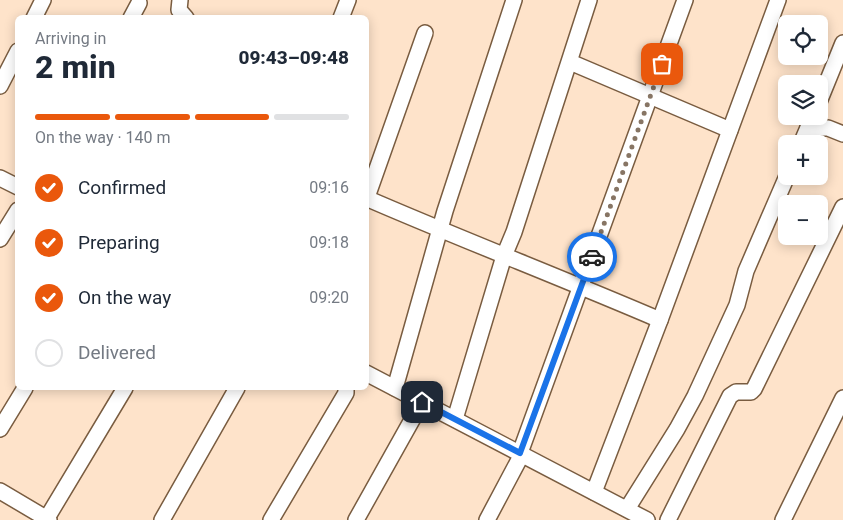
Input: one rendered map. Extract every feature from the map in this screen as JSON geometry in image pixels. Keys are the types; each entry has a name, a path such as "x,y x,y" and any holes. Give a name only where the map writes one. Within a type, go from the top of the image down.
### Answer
{"street":[{"path":"36,15 43,0"},
{"path":"180,0 179,10 183,15"},
{"path":"342,15 348,0"},
{"path":"395,388 444,211 514,0"},
{"path":"455,419 504,256 514,232 589,0"},
{"path":"487,520 521,454 685,0"},
{"path":"594,492 660,320 778,0"},
{"path":"133,15 139,3"},
{"path":"369,190 425,33"},
{"path":"828,80 843,43"},
{"path":"0,86 15,57"},
{"path":"570,62 730,130"},
{"path":"820,125 843,134"},
{"path":"0,178 15,186"},
{"path":"627,509 677,429 695,396 738,305 746,271 783,185"},
{"path":"369,199 439,230 581,286 660,320"},
{"path":"668,520 730,396 736,392 751,392 754,389 843,207"},
{"path":"0,239 15,215"},
{"path":"369,374 647,520"},
{"path":"0,429 24,390"},
{"path":"0,491 48,519 124,390"},
{"path":"162,520 236,390"},
{"path":"271,520 346,390"},
{"path":"783,520 843,398"},
{"path":"356,520 422,402"}],"way so far":[{"path":"592,257 662,64"}],"route":[{"path":"422,402 520,453 592,257"}]}
